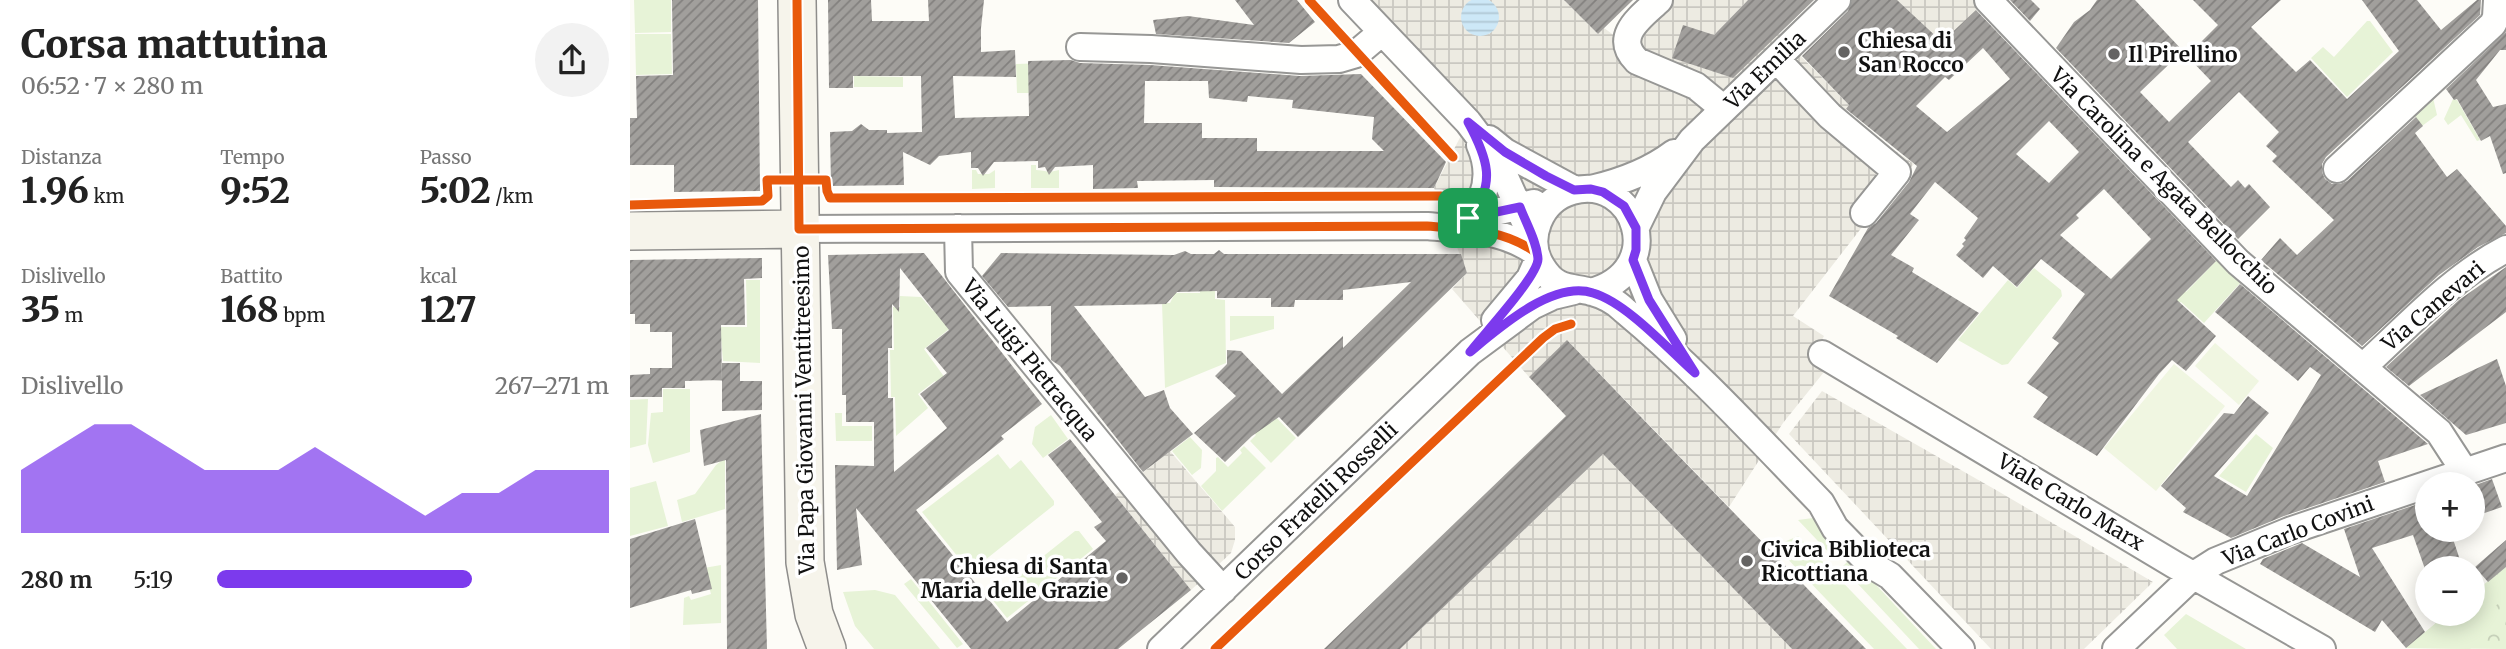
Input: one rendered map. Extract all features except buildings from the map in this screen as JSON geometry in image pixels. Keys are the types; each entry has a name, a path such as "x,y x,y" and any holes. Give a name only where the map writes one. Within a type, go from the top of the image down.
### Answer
{"main road":[{"name":"Via Papa Giovanni Ventitreesimo","path":"797,0 805,562 811,632 827,649"},
{"path":"630,230 799,229"}],"street":[{"path":"1352,0 1468,122 1496,159 1549,276 1557,283 1621,307 1695,373 1821,503 1835,528 1870,564 1890,576 1961,649"},
{"path":"1659,0 1635,22 1629,32 1627,45 1630,54 1637,61 1696,86 1724,109"},
{"name":"Via Emilia","path":"1427,226 1520,207 1615,183 1658,165 1692,140 1837,0"},
{"name":"Via Carolina e Agata Bellocchio","path":"1988,0 2238,262 2439,432 2465,472"},
{"path":"2337,169 2493,24 2497,17 2497,0"},
{"path":"1080,47 1339,60 1356,54 1382,32"},
{"path":"1776,59 1830,116 1897,172 1864,213"},
{"path":"1468,122 1505,152 1575,191 1603,192 1624,206 1636,228 1633,260 1616,282 1582,291"},
{"path":"1468,122 1482,149 1487,177 1480,203 1468,218"},
{"name":"Via Emilia","path":"1636,228 1653,192 1692,140"},
{"path":"1536,251 1541,215 1575,191"},
{"path":"799,229 1427,226 1499,233 1536,251"},
{"name":"Via Luigi Pietracqua","path":"958,228 959,272 1189,553 1223,590"},
{"name":"Via Canevari","path":"2363,367 2445,292 2483,262 2506,248"},
{"name":"Corso Fratelli Rosselli","path":"1161,649 1470,352 1530,278 1536,251"},
{"path":"1633,260 1654,312 1695,373"},
{"name":"Corso Fratelli Rosselli","path":"1470,352 1532,306 1553,296 1582,291"},
{"name":"Viale Carlo Marx","path":"1822,354 2322,649"},
{"name":"Via Carlo Covini","path":"2465,472 2506,458"},
{"name":"Via Carlo Covini","path":"2116,649 2193,575 2216,561 2289,531 2415,489"}],"green space":[{"path":"634,0 671,0 671,32 635,33"},
{"path":"2367,21 2370,21 2393,52 2347,97 2311,58 2323,47 2334,57"},
{"path":"635,34 671,34 672,74 636,75"},
{"path":"1048,63 1048,93 1017,93 1016,64"},
{"path":"854,76 903,77 903,87 854,87"},
{"path":"2431,89 2437,115 2422,126 2410,109"},
{"path":"2453,99 2457,100 2480,140 2477,141 2461,115 2448,125 2444,119"},
{"path":"1031,165 1036,165 1036,170 1059,170 1059,188 1031,188"},
{"path":"972,170 976,170 978,174 989,174 995,170 995,188 972,189"},
{"path":"2218,259 2242,281 2204,323 2181,302 2177,304 2171,278 2186,292"},
{"path":"2034,268 2061,290 2062,296 2008,364 2002,365 1958,340 2008,280 2017,288"},
{"path":"746,280 760,280 760,363 723,361 720,327 747,327"},
{"path":"1201,285 1215,285 1215,299 1225,300 1226,363 1165,388 1162,303 1170,303 1175,293 1200,293"},
{"path":"900,296 921,297 933,311 939,308 953,326 924,349 948,382 946,394 935,381 918,394 928,408 896,436 895,397 891,397 890,350 894,350 893,307 900,307"},
{"path":"1230,316 1274,316 1274,329 1230,341"},
{"path":"2215,343 2259,381 2239,405 2195,366"},
{"path":"2174,364 2225,406 2156,491 2104,448"},
{"path":"1247,387 1296,438 1271,463 1250,441 1256,435 1228,405"},
{"path":"663,389 690,389 690,452 653,463 648,445 651,413 663,412"},
{"path":"648,399 646,444 630,448 630,400"},
{"path":"835,413 842,413 842,426 872,426 872,441 836,441"},
{"path":"1051,415 1068,439 1043,458 1032,444 1035,427"},
{"path":"2256,434 2273,448 2246,492 2219,476"},
{"path":"1190,437 1202,450 1201,468 1192,475 1172,451"},
{"path":"1244,446 1266,468 1222,511 1201,486 1216,471 1216,458 1228,467 1242,453 1240,450"},
{"path":"998,454 1010,469 1021,460 1054,501 1054,505 970,572 922,512"},
{"path":"725,458 725,509 682,522 677,500 695,494 716,465"},
{"path":"656,481 668,526 630,536 630,488"},
{"path":"1813,518 1845,551 1836,560 1798,520"},
{"path":"1075,531 1079,531 1093,549 1007,618 991,598"},
{"path":"1798,536 1907,649 1874,649 1775,546"},
{"path":"1851,558 1936,649 1919,649 1842,567"},
{"path":"721,565 721,623 683,625 684,598 689,596 691,600 711,594 704,568"},
{"path":"2506,567 2506,649 2406,648 2433,626 2485,626 2485,584"},
{"path":"2506,568 2506,596 2487,614 2485,621 2485,584"},
{"path":"911,579 963,644 957,648 904,584"},
{"path":"875,590 895,595 940,649 874,649 855,626 843,592"},
{"path":"2186,614 2246,649 2177,649 2164,635"},
{"path":"2433,626 2484,626 2480,639 2470,649 2406,648"}],"shaded area":[{"path":"1352,0 1564,0 1598,34 1604,28 1615,36 1659,0 1748,0 1714,35 1672,57 1733,78 1778,33 1849,105 1843,114 1914,164 1793,316 1824,336 1810,362 1824,372 1783,423 1729,507 1568,341 1529,377 1452,289 1467,273 1434,188 1468,122"},
{"path":"1897,0 1975,0 1981,6 1942,43"},
{"path":"1822,391 2153,582 2084,649 1991,649 1789,434"},
{"path":"1170,451 1235,527 1231,553 1191,590 1115,495"},
{"path":"1603,454 1792,649 1400,649"}],"water":[{"path":"1473,0 1487,0 1497,10 1497,24 1487,34 1473,34 1463,24 1463,10"}],"cycle path":[{"path":"797,0 799,229 1427,226 1496,234 1535,252"},
{"path":"1309,0 1453,157"},
{"path":"630,205 762,201 768,196 767,180 826,180 830,198 1441,196"},
{"path":"1215,649 1543,338 1555,329 1571,324"}],"place":[{"name":"Chiesa di San Rocco","path":"1844,52"},
{"name":"Il Pirellino","path":"2114,54"},
{"name":"Civica Biblioteca Ricottiana","path":"1747,561"},
{"name":"Chiesa di Santa Maria delle Grazie","path":"1122,578"}],"route":[{"path":"1468,122 1505,152 1546,176 1574,190 1591,189 1614,198 1624,206 1636,228 1633,260 1654,312 1695,373 1621,307 1591,292 1574,290 1532,306 1470,352 1530,278 1538,260 1520,207 1468,218 1483,198 1487,177 1482,149 1468,122"}]}
